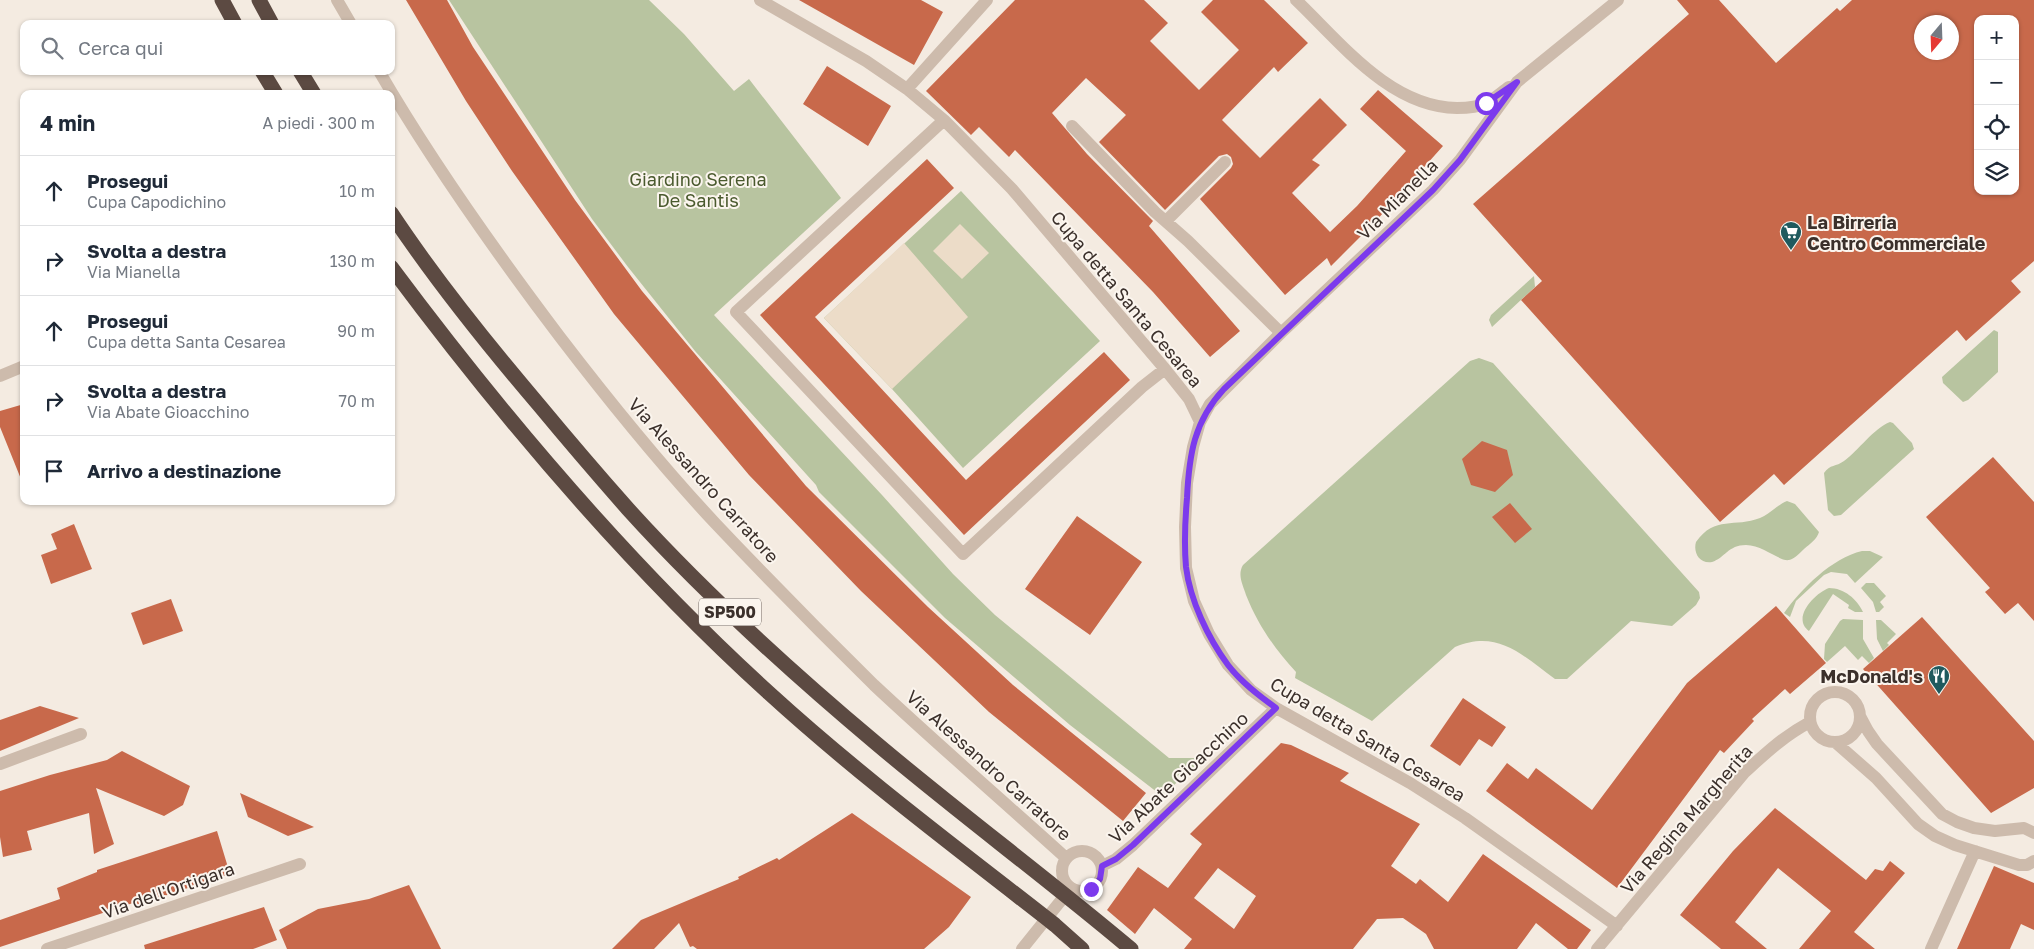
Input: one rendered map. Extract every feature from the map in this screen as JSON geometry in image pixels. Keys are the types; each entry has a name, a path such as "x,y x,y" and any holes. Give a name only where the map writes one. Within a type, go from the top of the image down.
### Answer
{"highway":[{"path":"222,0 233,20"},
{"path":"259,0 270,20"},
{"path":"264,75 274,90"},
{"path":"302,75 312,90"},
{"name":"SP500","path":"395,220 481,338 630,510 708,592 876,744 964,816 1074,901 1131,949"},
{"name":"SP500","path":"395,272 457,356 530,445 606,532 686,614 768,693 856,769 1055,925 1082,949"}],"street":[{"path":"337,0 349,20"},
{"name":"Cupa detta Santa Cesarea","path":"760,0 866,62 907,89 944,120 1012,189 1165,369 1189,400 1200,422 1193,446 1187,483 1186,568 1194,601 1209,634 1228,665 1251,690 1276,708 1410,783 1466,818 1617,926"},
{"path":"907,89 987,0"},
{"path":"1296,0 1376,77 1398,92 1422,102 1445,108 1466,108 1486,103 1517,82"},
{"name":"Via Mianella","path":"1200,422 1210,404 1224,389 1433,190 1460,160 1517,82 1618,0"},
{"name":"Via Alessandro Carratore","path":"381,75 390,90"},
{"name":"Via Alessandro Carratore","path":"395,98 454,190 518,282 584,368 713,521 828,639 929,735 1066,858"},
{"path":"944,120 736,312 963,554 1142,387 1165,369"},
{"path":"1072,126 1166,222 1281,333"},
{"path":"1166,222 1225,162"},
{"path":"0,376 20,368"},
{"path":"1833,692 1848,696 1854,701 1859,708 1860,716 1860,724 1851,737 1844,741 1826,741 1819,737 1810,722 1813,706 1825,694 1833,692"},
{"name":"Via Abate Gioacchino","path":"1102,866 1116,859 1133,845 1276,708"},
{"path":"1860,716 1877,744 1942,814 1974,828 1995,831 2024,828 2034,833"},
{"name":"Via Regina Margherita","path":"1597,949 1745,772 1772,746 1789,733 1810,722"},
{"path":"0,764 81,734"},
{"path":"1835,742 1876,778 1918,824 1935,836 2019,865 2027,865 2034,861"},
{"name":"Via Abate Gioacchino","path":"1066,858 1076,851 1083,850 1095,855 1102,866 1100,879 1091,889 1084,891 1071,888"},
{"path":"1931,949 1975,851"},
{"path":"1022,949 1071,888 1061,871 1066,858"},
{"name":"Via dell'Ortigara","path":"47,949 300,864"}],"green space":[{"name":"Giardino Serena De Santis","path":"449,0 649,0 684,34 734,91 749,79 841,198 714,315 953,574 995,615 1169,758 1195,758 1197,764 1162,796 1070,725 945,618 819,492 816,485 695,351 628,267 592,219"},
{"path":"961,191 1100,341 963,468 892,389 824,318"},
{"path":"1534,276 1535,287 1492,327 1489,320 1491,315"},
{"path":"1994,330 1998,332 1998,372 1968,400 1963,402 1943,383 1942,377"},
{"path":"1479,358 1493,363 1699,592 1700,598 1696,605 1672,626 1631,621 1567,679 1555,679 1532,661 1509,647 1497,643 1484,641 1470,642 1455,647 1372,721 1295,678 1296,672 1274,645 1256,616 1242,584 1241,569 1243,565 1470,361"},
{"path":"1890,422 1912,443 1914,449 1841,515 1834,516 1828,510 1824,473 1829,468 1844,461 1872,434"},
{"path":"1787,501 1795,504 1819,532 1813,541 1793,558 1785,560 1759,548 1746,545 1731,549 1712,562 1700,559 1696,553 1696,542 1710,528 1760,518"},
{"path":"1862,551 1870,551 1883,557 1855,583 1847,574 1831,572 1824,575 1796,601 1790,617 1784,613 1799,594 1829,567"},
{"path":"1866,583 1874,583 1886,596 1880,602 1884,607 1879,612 1876,612 1873,602 1861,588"},
{"path":"1829,588 1845,592 1857,603 1863,612 1855,612 1848,608 1849,605 1833,594 1809,631 1804,626 1803,620 1807,606 1817,595"},
{"path":"1843,619 1863,620 1863,639 1874,658 1869,663 1862,656 1858,660 1845,646 1827,662 1824,659 1825,644"},
{"path":"1876,620 1881,620 1896,634 1887,643 1889,645 1883,651 1877,639"}],"shaded area":[{"path":"960,224 989,253 962,279 933,251"},
{"path":"904,243 968,317 892,389 824,318"}],"building":[{"path":"406,0 447,0 473,47 575,200 642,291 806,486 928,607 1013,685 1146,793 1123,821 989,712 861,591 749,475 614,314 512,171 466,101"},
{"path":"799,0 921,0 943,12 914,65"},
{"path":"1015,0 1144,0 1168,23 1150,41 1199,90 1239,50 1201,12 1213,0 1264,0 1308,43 1278,72 1274,67 1222,120 1260,158 1320,98 1347,125 1312,160 1320,165 1292,193 1330,232 1357,206 1406,151 1360,109 1378,90 1443,146 1375,222 1331,266 1327,258 1285,295 1200,199 1231,168 1233,164 1231,157 1227,154 1219,156 1165,210 1099,142 1126,115 1086,78 1052,113 1087,154 1153,221 1149,226 1240,331 1210,357 1153,292 1015,150 1009,157 979,127 971,135 926,91"},
{"name":"La Birreria Centro Commerciale","path":"1677,0 1719,0 1776,63 1837,8 1840,11 1852,0 2034,0 2034,261 2011,281 2021,292 1966,341 1957,330 1784,485 1774,474 1720,522 1521,300 1542,281 1473,204 1689,14"},
{"path":"827,66 891,106 868,146 803,104"},
{"path":"927,159 954,188 815,317 966,480 1104,352 1130,380 964,535 760,315"},
{"path":"20,405 20,477 0,427 0,411"},
{"path":"1482,441 1507,450 1513,475 1495,492 1471,485 1462,459"},
{"path":"1993,457 2034,502 2034,621 2018,603 2005,614 1985,592 1990,588 1926,517"},
{"path":"1510,503 1532,529 1515,543 1492,517"},
{"path":"1077,516 1142,562 1090,635 1025,589"},
{"path":"74,524 92,569 51,584 41,555 57,549 51,534"},
{"path":"171,599 183,631 143,645 131,613"},
{"path":"1776,606 1826,663 1790,694 1785,689 1752,719 1754,721 1724,753 1720,750 1617,888 1486,791 1507,763 1528,779 1536,768 1592,810 1687,683"},
{"name":"McDonald's","path":"1922,617 2034,741 2034,788 1991,813 1863,669"},
{"path":"1463,698 1506,727 1492,747 1479,739 1460,766 1430,746"},
{"path":"40,706 79,718 0,751 0,720"},
{"path":"1281,743 1291,745 1349,773 1340,781 1420,824 1391,866 1416,884 1420,879 1448,902 1483,854 1591,930 1577,949 1568,949 1536,923 1517,949 1434,949 1426,934 1403,918 1377,919 1353,949 1184,949 1192,939 1154,908 1135,934 1107,910 1138,867 1168,888 1202,844 1190,834","holes":["1218,868 1256,896 1234,929 1194,898"]},
{"path":"122,751 190,786 183,805 164,816 96,788 114,844 94,854 89,813 27,831 32,850 3,857 0,837 0,791 107,760"},
{"path":"240,793 314,827 288,836 248,817"},
{"path":"1775,808 1866,880 1875,869 1883,871 1890,861 1905,873 1854,932 1875,949 1799,949 1831,911 1778,868 1735,922 1767,949 1721,949 1680,915 1733,851"},
{"path":"852,813 971,897 949,927 924,949 697,949 693,946 690,947 679,923 654,949 612,949 641,920 739,879 738,877 777,858 779,860"},
{"path":"217,831 230,874 134,906 133,903 0,947 0,920 60,899 57,888 97,872 97,870"},
{"path":"1994,866 2034,883 2034,930 2021,924 2010,949 1957,949"},
{"path":"409,885 441,949 287,949 279,930 318,909 369,899"},
{"path":"264,907 277,940 253,949 145,949 144,945"}],"place":[{"name":"La Birreria Centro Commerciale","path":"1791,251"},
{"name":"McDonald's","path":"1939,695"}],"route":[{"path":"1091,889 1100,879 1102,866 1116,859 1133,845 1276,708 1251,690 1228,665 1209,634 1194,601 1186,568 1185,527 1187,483 1193,446 1200,422 1210,404 1224,389 1281,333 1400,224 1433,190 1481,133 1517,82 1486,103"}]}
